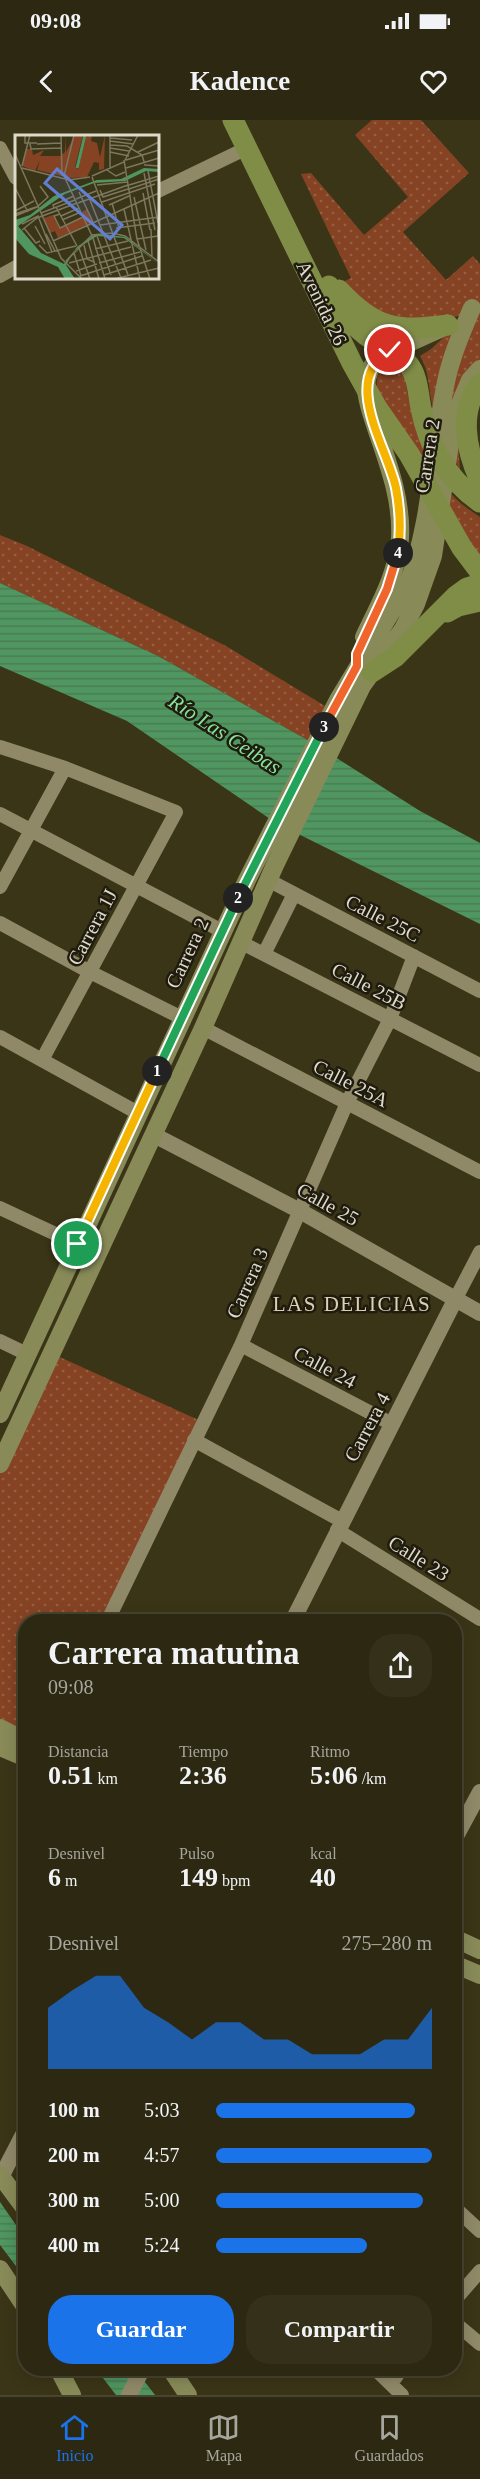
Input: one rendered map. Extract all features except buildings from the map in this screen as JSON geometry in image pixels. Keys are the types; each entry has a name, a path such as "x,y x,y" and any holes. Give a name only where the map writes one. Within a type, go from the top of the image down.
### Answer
{"main road":[{"name":"Avenida 26","path":"233,120 366,389 409,454 462,548 480,572"},
{"name":"Avenida 26","path":"247,120 321,271 349,321 361,332 410,365 425,425 447,472 480,502"},
{"path":"321,271 353,304 374,320 399,328 418,329 448,325"},
{"path":"476,304 448,325 390,350 375,361 367,380 366,389 372,416 396,487 400,537 394,573 357,654 364,675 395,657 456,596 467,588 480,584"},
{"name":"Carrera 2","path":"419,577 424,522 448,371 476,304"},
{"name":"Carrera 2","path":"0,1464 203,1028 240,942 267,867 338,700 364,675 403,628 419,577 439,526 454,418 470,380 480,369"},
{"path":"480,384 466,411 467,438 473,464 480,480"},
{"path":"418,633 458,606 480,601"},
{"name":"Carrera 2","path":"0,1414 222,931 267,867 364,675"},
{"path":"0,1728 18,1737"},
{"path":"0,1747 18,1755"},
{"path":"462,1942 480,1950"},
{"path":"462,1967 480,1975"},
{"path":"0,2177 18,2200"},
{"path":"0,2269 18,2296"},
{"path":"62,2376 72,2395"},
{"path":"176,2376 189,2395"}],"street":[{"path":"0,148 15,176"},
{"path":"159,191 248,148"},
{"path":"0,276 15,268"},
{"path":"0,747 65,768 0,887"},
{"name":"Carrera 1J","path":"42,1060 176,812 65,768"},
{"path":"0,814 222,931"},
{"name":"Calle 25C","path":"267,867 294,894 480,991"},
{"path":"264,954 294,894"},
{"path":"0,923 182,1018"},
{"name":"Calle 25B","path":"240,942 480,1065"},
{"name":"Carrera 3","path":"111,1614 241,1345 347,1103 390,1018 414,956"},
{"name":"Calle 25A","path":"203,1028 480,1172"},
{"path":"0,1037 138,1113"},
{"name":"Calle 25","path":"154,1135 300,1211 480,1313"},
{"path":"0,1208 77,1244"},
{"name":"Carrera 4","path":"296,1614 480,1252"},
{"path":"0,1341 29,1355"},
{"name":"Calle 24","path":"241,1345 392,1424"},
{"name":"Calle 23","path":"194,1440 340,1525 480,1619"},
{"path":"462,1827 478,1802"},
{"path":"0,2177 18,2144"},
{"path":"462,2214 480,2231"},
{"path":"462,2292 480,2271"},
{"path":"462,2329 480,2344"},
{"path":"129,2395 139,2376"},
{"path":"382,2376 402,2395"},
{"path":"391,2384 396,2376"}],"shaded area":[{"path":"372,120 421,120 469,173 403,232 446,280 473,256 480,264 480,361 456,409 460,470 438,424 431,401 426,368 420,356 431,349 471,312 424,326 399,325 330,288 351,278 301,174 311,173 364,235 408,197 355,135"},
{"path":"391,364 401,372 405,379 411,409 422,442 444,486 463,505 480,517 480,561 377,390 381,370"},
{"path":"0,535 27,546 226,646 330,709 313,743 158,656 0,583"},
{"path":"53,1354 203,1422 110,1614 18,1614 18,1737 0,1728 0,1464"}],"water":[{"name":"Río Las Ceibas","path":"0,583 158,656 313,743 420,811 480,843 480,924 276,823 127,721 0,666"},
{"path":"0,2202 18,2228 18,2269 0,2245"},
{"path":"101,2376 140,2376 155,2395 116,2395"}],"district":[{"name":"LAS DELICIAS","path":"352,1304"}],"route":[{"path":"77,1244 222,931 357,666 357,654 364,636 394,573 400,537 396,487 372,416 366,389 370,370 375,361 390,350"}]}
